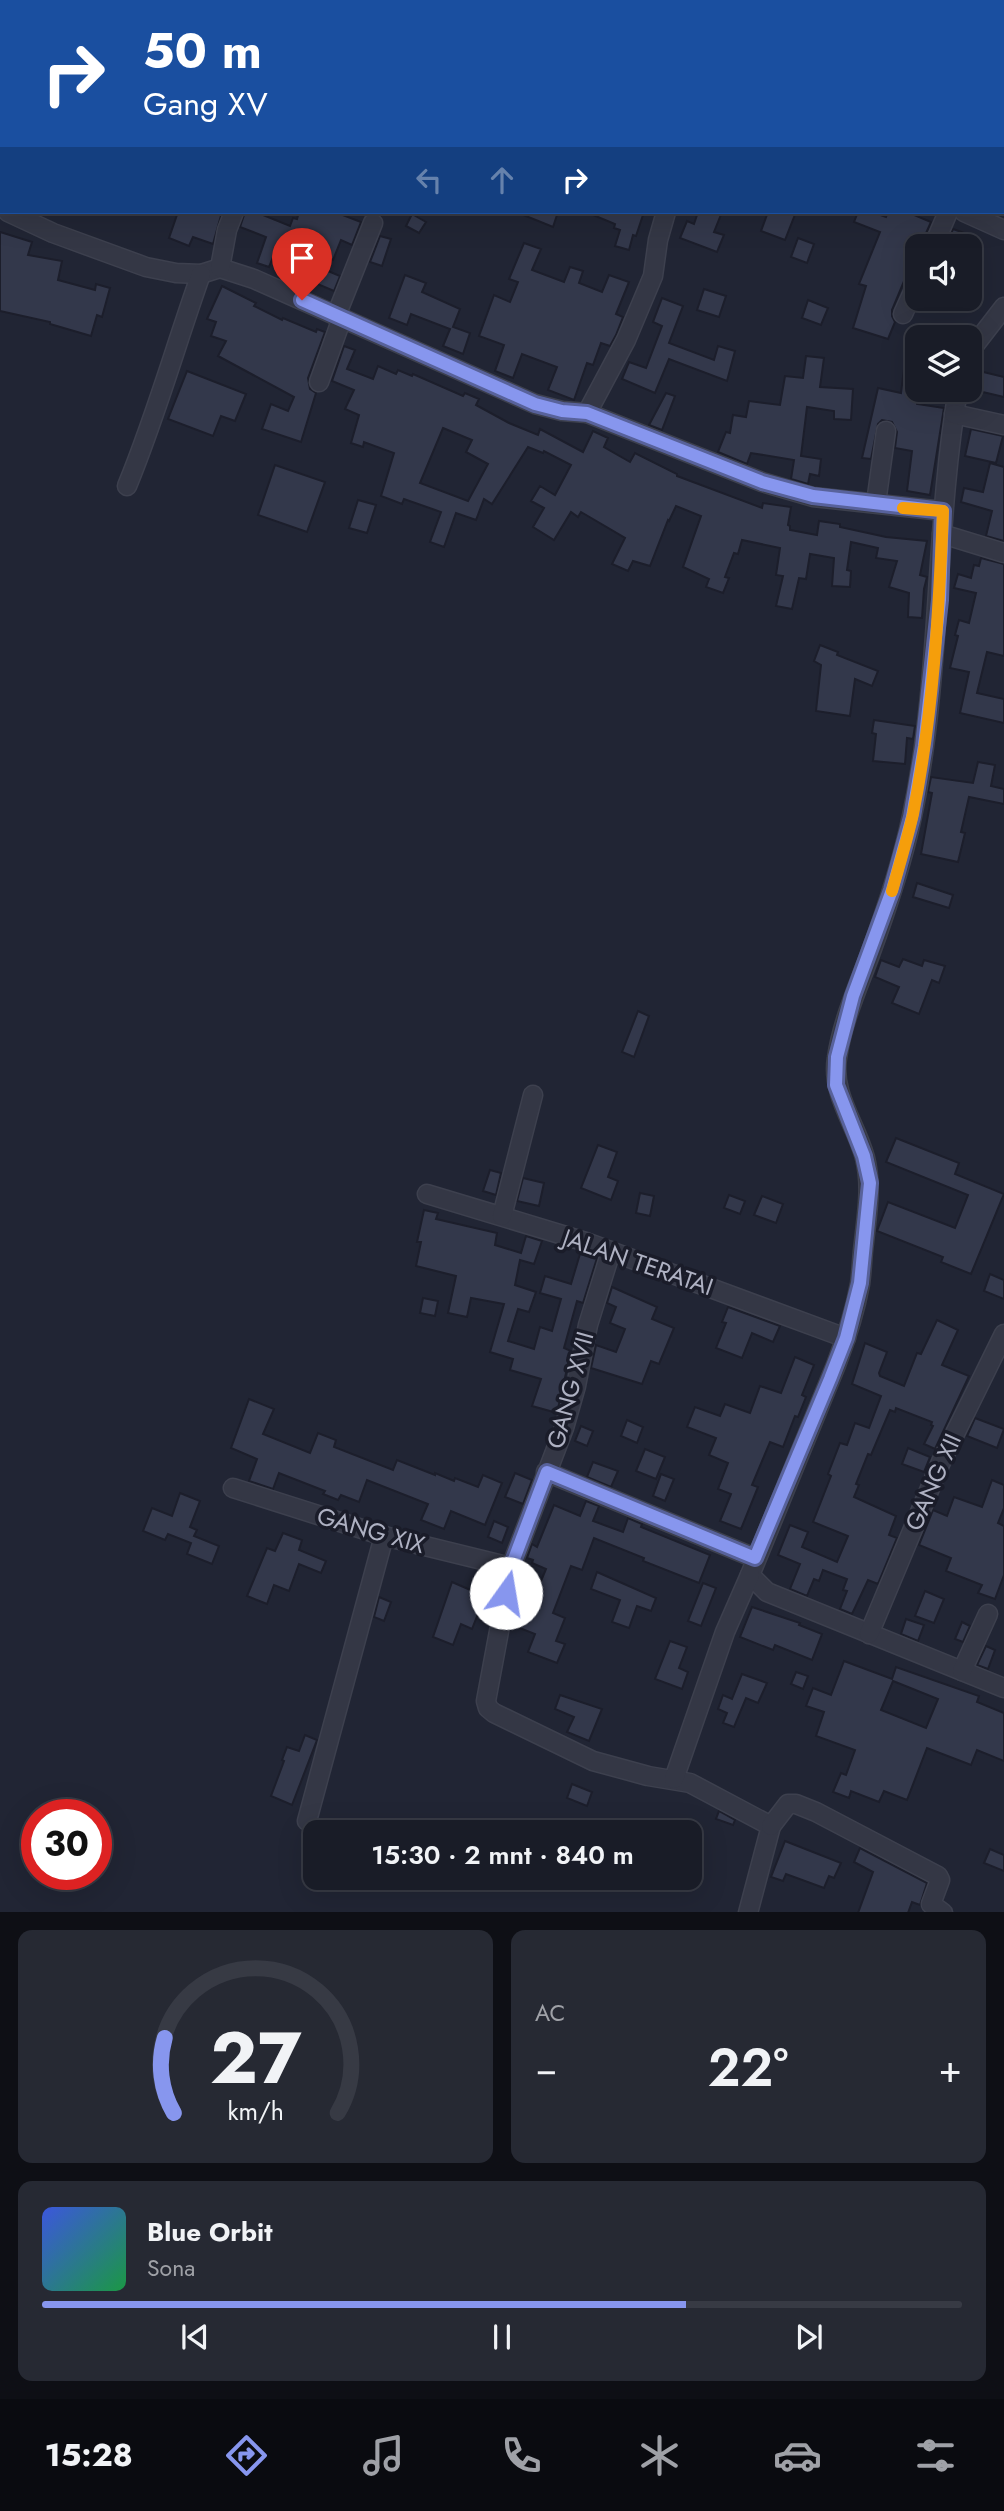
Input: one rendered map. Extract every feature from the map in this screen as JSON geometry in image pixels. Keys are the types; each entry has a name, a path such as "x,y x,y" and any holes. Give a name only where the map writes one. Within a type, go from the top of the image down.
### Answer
{"street":[{"path":"13,214 53,233 146,268 201,274 220,268 254,279 535,404 562,411 587,413 762,482 813,496 943,511"},
{"path":"220,268 227,230 233,214"},
{"path":"587,413 626,340 653,276 658,240 665,214"},
{"path":"939,234 947,214"},
{"path":"968,214 1004,230"},
{"path":"319,382 373,223"},
{"path":"127,486 150,430 167,370 201,274"},
{"path":"982,335 1004,307"},
{"path":"771,1826 698,1787 674,1779 725,1632 846,1338 860,1283 870,1183 864,1156 836,1085 837,1057 853,996 892,890 912,817 924,746 940,600 943,511 956,402"},
{"path":"954,414 1004,425"},
{"path":"876,503 886,431"},
{"path":"942,534 1004,553"},
{"path":"502,1216 533,1096"},
{"name":"JALAN TERATAI","path":"427,1194 611,1251 846,1338"},
{"name":"GANG XVII","path":"611,1251 588,1325 576,1386 564,1428 511,1567 486,1701 488,1708 494,1713 593,1761 648,1776 674,1779"},
{"name":"GANG XII","path":"869,1634 936,1473 1004,1334"},
{"path":"547,1472 752,1566 767,1592 1004,1688"},
{"name":"GANG XIX","path":"233,1488 384,1536 511,1567"},
{"path":"307,1820 384,1536"},
{"path":"962,1671 988,1614"},
{"path":"748,1912 771,1826 788,1804 796,1804 816,1812 938,1875 940,1880 931,1904 942,1912"}],"building":[{"path":"177,214 221,214 213,244 193,237 189,246 169,238"},
{"path":"244,214 264,214 290,226 293,218 297,219 298,214 340,214 361,222 352,245 341,240 333,260 297,247 291,264 273,257 269,267 257,263 266,237 240,227"},
{"path":"412,214 426,222 419,233 406,226"},
{"path":"521,214 557,214 553,227"},
{"path":"591,214 643,214 629,250 615,246 620,230 614,228 615,224"},
{"path":"697,214 721,214 714,232 724,235 717,252 680,238 687,221 694,224"},
{"path":"767,214 795,214 785,240 761,231"},
{"path":"857,214 878,214 886,217 887,214 914,214 931,222 926,234 905,234 905,279 892,310 895,322 888,339 853,328 866,286 859,284 880,232 854,222"},
{"path":"953,229 967,234 951,234"},
{"path":"0,232 32,242 28,255 62,261 58,280 95,290 96,284 110,288 102,317 97,315 91,336 50,322 0,311"},
{"path":"380,236 391,239 382,266 370,262"},
{"path":"798,238 814,244 807,263 791,257"},
{"path":"524,243 541,249 532,270 564,282 570,267 583,271 579,283 602,292 609,275 629,282 616,314 623,317 616,335 610,346 601,343 593,365 587,363 574,400 548,390 557,367 522,354 513,378 495,371 504,345 479,336 494,295 510,302 518,282 509,279"},
{"path":"321,268 340,276 334,291 315,283"},
{"path":"405,275 426,283 422,292 460,309 453,327 470,333 463,354 443,346 450,329 411,314 407,325 389,318"},
{"path":"222,286 282,320 283,318 316,332 317,329 325,332 308,378 310,389 316,393 301,442 262,429 271,404 288,411 294,397 218,356 226,341 211,336 216,322 207,319"},
{"path":"704,289 726,296 719,317 697,310"},
{"path":"662,298 683,306 669,343 714,360 718,346 735,351 727,381 669,359 655,393 622,379 629,362 646,368 662,326 653,322"},
{"path":"808,300 828,308 821,325 802,318"},
{"path":"344,346 355,350 347,369 373,379 378,366 396,374 398,370 412,376 413,374 463,396 465,393 479,399 476,405 509,423 538,435 540,429 583,452 593,431 608,438 604,447 630,462 635,453 677,476 762,508 763,503 791,507 788,525 790,530 817,535 819,521 886,537 927,541 920,575 927,577 922,618 908,617 909,593 889,587 897,561 876,558 878,548 851,542 847,570 851,571 850,587 832,586 834,558 810,554 806,579 799,578 792,609 776,606 783,576 776,575 780,548 742,540 738,554 734,553 725,577 729,578 723,593 706,587 709,579 683,567 701,516 676,506 650,566 633,561 628,571 612,564 625,538 581,512 578,517 571,512 554,540 533,527 544,508 531,501 540,486 555,495 571,465 544,451 543,453 528,447 492,504 484,499 476,520 456,513 444,547 430,542 441,512 404,499 402,504 381,496 394,453 364,442 363,447 351,443 359,415 345,409 354,390 332,381","holes":["443,428 472,440 466,452 488,464 468,501 420,483"]},
{"path":"806,356 824,358 820,387 853,389 851,420 834,419 834,411 807,407 801,456 821,459 819,476 810,474 808,484 791,479 794,460 751,453 747,464 718,452 726,432 730,433 733,415 746,417 749,401 780,405 785,376 803,378"},
{"path":"905,361 905,402 944,408 930,495 907,491 912,451 895,448 897,432 892,422 882,420 878,424 871,459 862,458 878,388 901,393"},
{"path":"187,371 246,394 235,421 221,416 213,436 168,419"},
{"path":"982,372 1004,377 1004,397 982,392"},
{"path":"666,393 675,396 662,430 649,425"},
{"path":"971,429 1003,436 996,463 965,456"},
{"path":"990,463 1004,467 1004,541 986,536 992,511 961,502 964,488 983,492"},
{"path":"275,465 325,482 307,532 258,515"},
{"path":"358,500 376,505 367,533 349,528"},
{"path":"981,558 1004,564 1004,656 987,652 977,693 1004,699 1004,723 960,713 969,672 950,668 959,620 969,623 976,593 954,588 958,574 971,578 974,565 979,566"},
{"path":"820,645 838,652 837,655 878,671 872,686 855,679 850,716 816,711 821,665 814,661"},
{"path":"874,720 915,726 913,739 907,738 905,764 873,761 876,734 872,733"},
{"path":"978,762 995,765 991,786 1004,789 1004,804 969,797 958,862 921,854 932,793 928,792 931,777 973,783"},
{"path":"917,883 953,895 949,908 913,897"},
{"path":"903,959 922,966 924,960 945,966 939,983 932,980 919,1014 892,1003 899,987 875,977 881,960 899,967"},
{"path":"638,1011 649,1016 634,1057 622,1052"},
{"path":"896,1138 959,1163 955,1174 1004,1194 971,1274 941,1262 943,1257 877,1231 888,1202 955,1228 968,1195 886,1162"},
{"path":"598,1145 617,1152 608,1177 618,1181 611,1200 581,1188"},
{"path":"490,1170 501,1173 496,1195 483,1191"},
{"path":"523,1178 544,1183 539,1206 517,1201"},
{"path":"640,1193 654,1196 650,1216 636,1213"},
{"path":"729,1195 745,1201 740,1214 724,1208"},
{"path":"762,1196 783,1204 776,1223 754,1215"},
{"path":"424,1210 438,1213 436,1219 497,1233 495,1245 521,1253 526,1236 542,1241 534,1264 520,1260 515,1285 536,1292 529,1312 518,1309 508,1341 534,1349 540,1327 552,1331 561,1299 540,1293 545,1276 571,1284 580,1254 597,1258 583,1303 577,1301 564,1348 571,1351 557,1413 532,1406 541,1379 510,1370 513,1359 490,1352 504,1304 471,1298 467,1317 448,1313 456,1276 416,1266 421,1242 417,1242"},
{"path":"990,1274 1004,1280 1004,1299 984,1291"},
{"path":"612,1287 657,1307 652,1319 674,1328 659,1364 651,1361 642,1384 591,1368 596,1345 616,1352 625,1329 610,1323 616,1307 607,1303"},
{"path":"423,1298 438,1301 435,1316 420,1313"},
{"path":"728,1307 780,1326 773,1342 752,1333 742,1358 716,1348 726,1323 722,1322"},
{"path":"937,1320 958,1330 942,1365 969,1376 935,1449 924,1444 933,1426 932,1422 896,1408 895,1412 890,1410 871,1455 868,1454 856,1484 859,1485 854,1497 896,1516 889,1535 897,1538 878,1584 868,1580 852,1614 840,1609 847,1591 843,1590 847,1579 823,1570 819,1581 814,1579 807,1596 790,1589 800,1564 778,1555 790,1525 808,1532 802,1547 837,1562 848,1536 813,1522 831,1476 828,1474 840,1443 847,1445 855,1423 869,1428 881,1396 852,1384 865,1343 887,1352 880,1376 904,1386 917,1353 921,1354"},
{"path":"795,1357 814,1365 802,1395 806,1397 798,1417 795,1416 783,1447 770,1442 752,1485 758,1487 741,1529 720,1521 731,1494 718,1489 728,1463 709,1455 716,1438 687,1427 695,1407 720,1416 725,1404 750,1413 760,1386 781,1393"},
{"path":"249,1399 274,1409 263,1434 310,1453 318,1433 336,1440 334,1447 393,1470 397,1460 435,1475 454,1481 455,1478 478,1487 483,1475 502,1483 485,1525 451,1511 444,1529 421,1520 428,1504 367,1480 359,1502 341,1495 338,1500 323,1494 325,1491 279,1473 273,1489 249,1481 257,1459 231,1448"},
{"path":"975,1418 1004,1429 997,1448 967,1436"},
{"path":"627,1420 643,1427 637,1443 621,1436"},
{"path":"581,1426 593,1431 587,1446 575,1441"},
{"path":"908,1448 930,1457 924,1472 902,1464"},
{"path":"645,1449 665,1457 656,1479 636,1471"},
{"path":"593,1462 618,1471 611,1487 587,1477"},
{"path":"515,1473 532,1480 523,1504 505,1497"},
{"path":"661,1474 674,1479 665,1501 653,1496"},
{"path":"992,1480 1004,1485 1004,1508 998,1523 1004,1526 1004,1575 995,1599 978,1593 982,1585 946,1571 951,1558 919,1545 933,1510 947,1516 954,1497 982,1507"},
{"path":"180,1493 200,1501 190,1527 197,1530 194,1536 219,1546 212,1564 187,1554 191,1543 168,1534 165,1540 143,1531 152,1508 172,1516"},
{"path":"586,1501 599,1506 593,1521 623,1532 628,1518 642,1524 641,1527 710,1555 699,1583 594,1538 582,1570 571,1566 553,1613 565,1618 556,1641 565,1644 557,1663 528,1652 535,1634 517,1627 526,1603 531,1605 546,1569 527,1558 532,1544 537,1547 554,1505 580,1516"},
{"path":"494,1521 508,1527 502,1543 488,1537"},
{"path":"283,1533 302,1540 299,1550 326,1561 321,1573 299,1564 289,1591 274,1585 267,1604 247,1596 267,1548 275,1551"},
{"path":"597,1572 656,1598 651,1611 637,1606 629,1628 612,1622 620,1600 591,1589"},
{"path":"452,1582 489,1598 484,1611 480,1609 472,1629 461,1624 453,1645 433,1637"},
{"path":"703,1583 716,1588 701,1626 688,1621"},
{"path":"925,1591 944,1599 934,1623 915,1616"},
{"path":"379,1597 391,1602 384,1621 374,1617"},
{"path":"752,1607 800,1623 799,1625 822,1634 812,1660 775,1645 773,1650 740,1637"},
{"path":"906,1619 924,1625 918,1641 901,1634"},
{"path":"962,1622 970,1626 963,1642 955,1639"},
{"path":"670,1641 687,1647 679,1668 688,1672 682,1689 655,1679"},
{"path":"986,1646 995,1650 988,1669 977,1665"},
{"path":"844,1661 892,1679 896,1667 979,1696 977,1702 1004,1713 1004,1761 977,1750 971,1765 927,1748 907,1800 884,1791 879,1802 851,1791 849,1798 833,1792 841,1773 846,1775 855,1750 816,1736 824,1712 806,1706 813,1688 831,1695","holes":["893,1681 938,1699 926,1728 881,1710"]},
{"path":"796,1672 808,1676 803,1689 791,1684"},
{"path":"742,1674 767,1683 758,1703 746,1698 734,1727 723,1723 727,1713 718,1709 723,1695 732,1699"},
{"path":"560,1695 602,1709 589,1741 567,1732 574,1717 555,1709"},
{"path":"305,1735 317,1740 292,1805 271,1796 287,1747 299,1751"},
{"path":"572,1784 592,1792 587,1806 567,1798"},
{"path":"719,1811 735,1820 733,1825 716,1819"},
{"path":"785,1841 841,1863 834,1878 829,1876 824,1888 786,1874 783,1881 771,1877"},
{"path":"860,1848 927,1883 920,1905 912,1902 908,1912 858,1912 873,1872 854,1862"},
{"path":"990,1849 1004,1855 1004,1871 984,1863"}],"slow traffic":[{"path":"892,891 912,817 924,746 940,600 943,511 903,508"}],"route":[{"path":"302,300 535,404 562,411 587,413 762,482 813,496 943,511 940,600 924,746 912,817 892,890 853,996 837,1057 836,1085 864,1156 870,1183 860,1283 846,1338 825,1393 755,1558 547,1472 511,1567 506,1593"}]}
